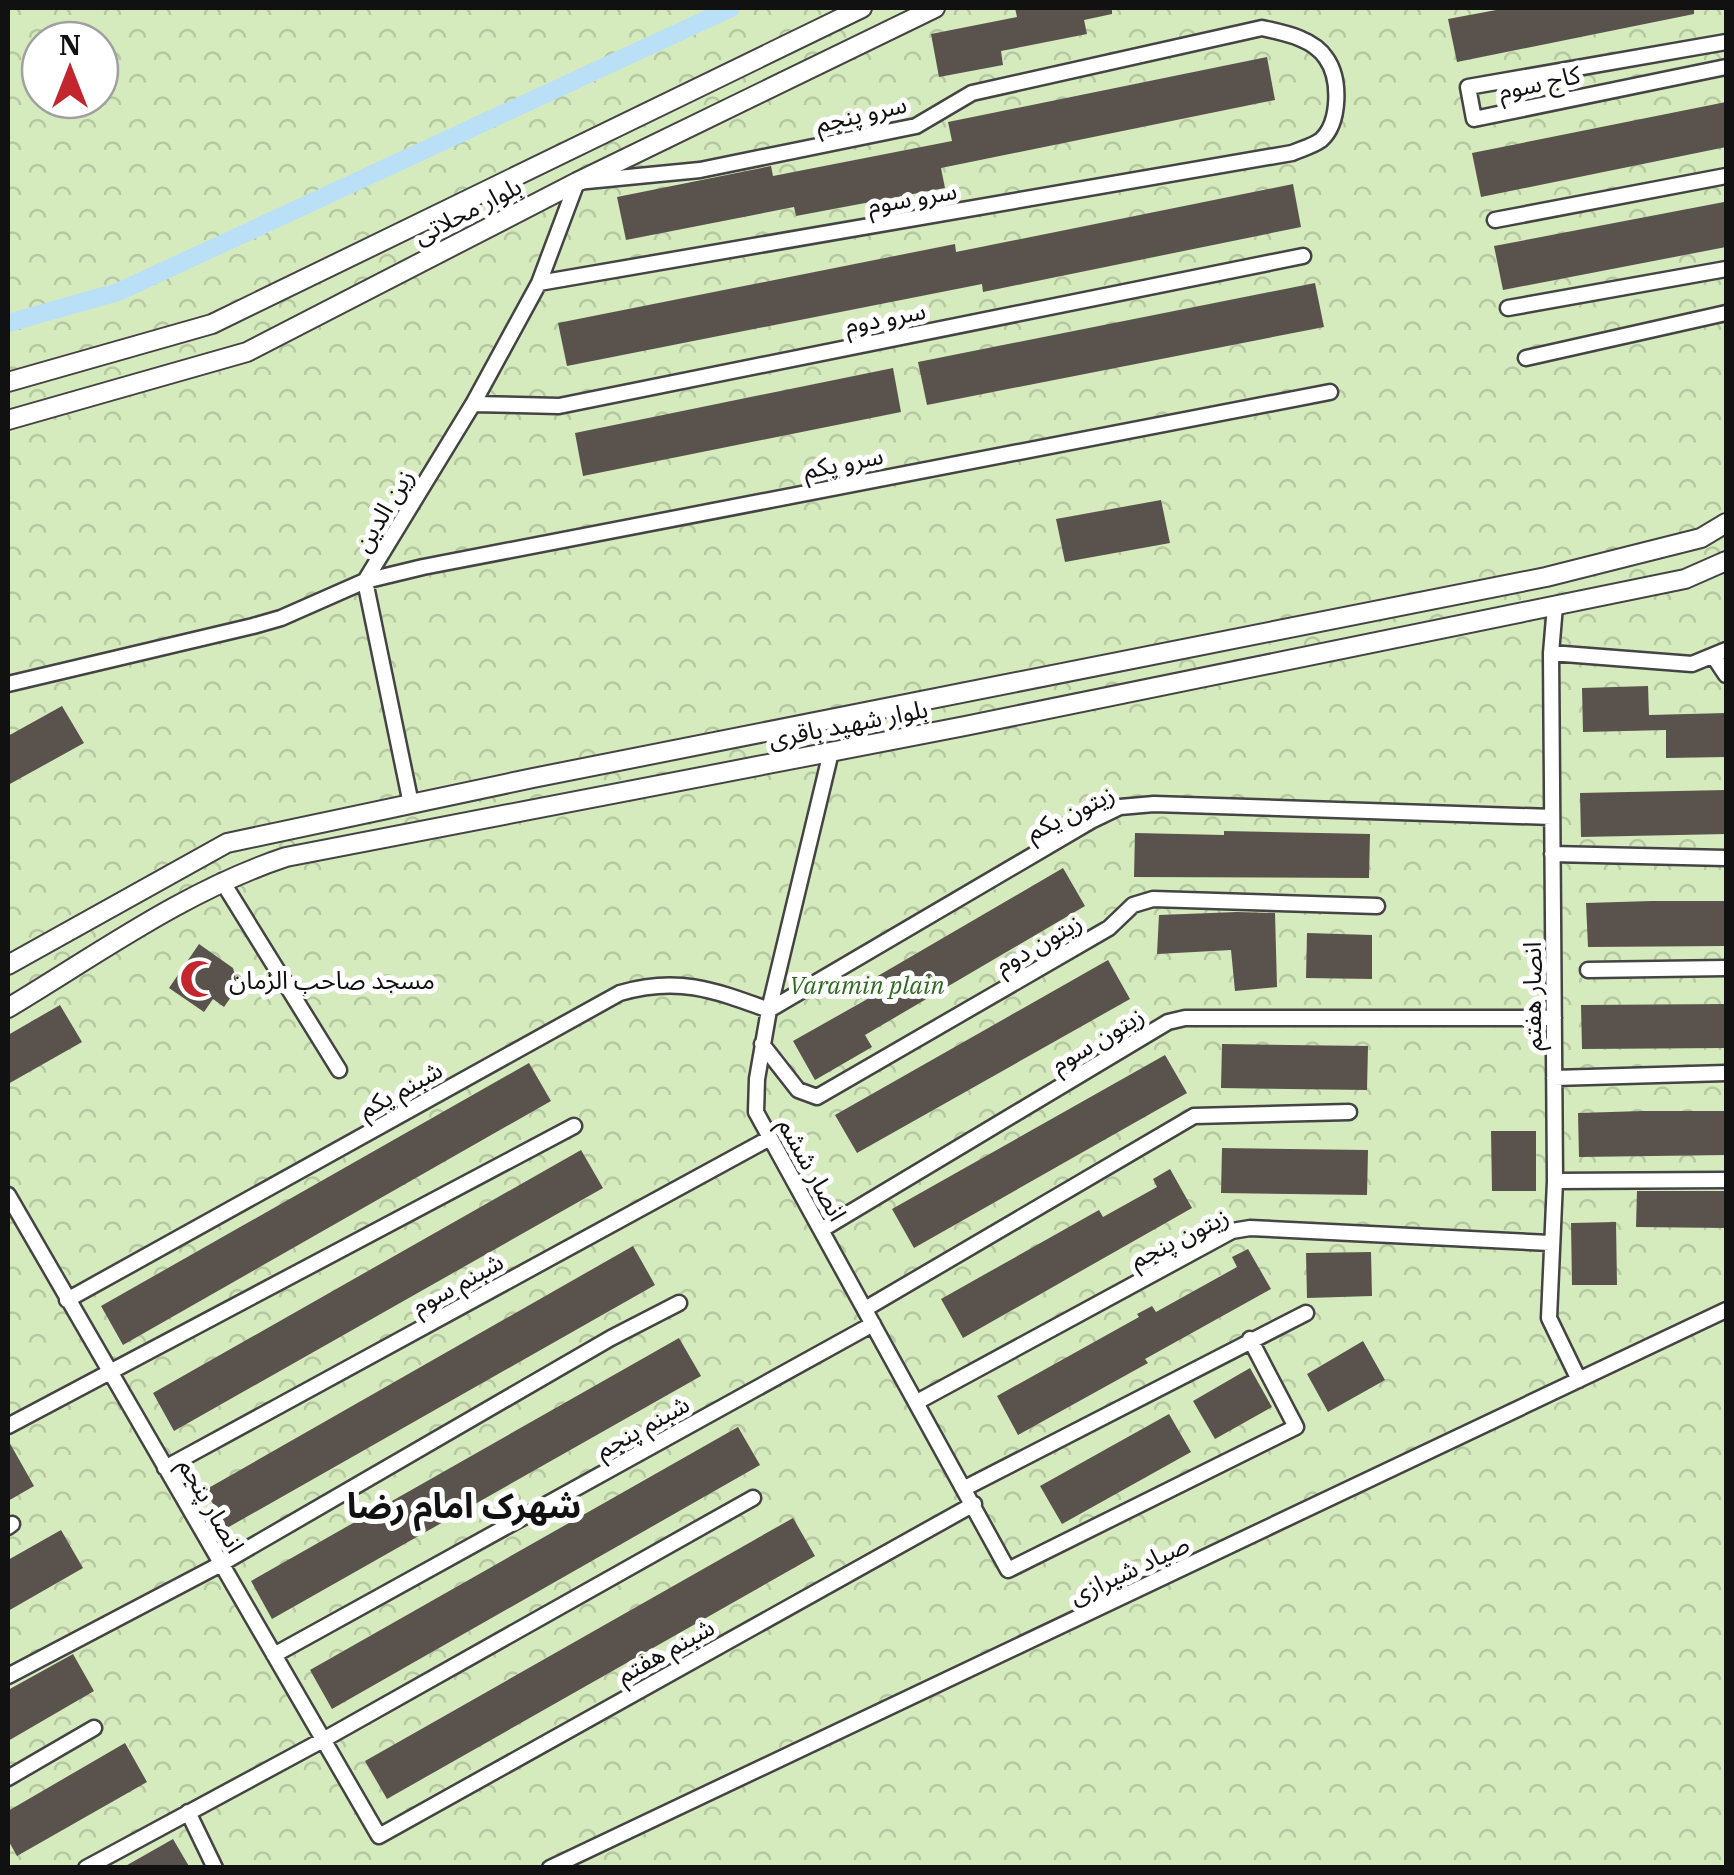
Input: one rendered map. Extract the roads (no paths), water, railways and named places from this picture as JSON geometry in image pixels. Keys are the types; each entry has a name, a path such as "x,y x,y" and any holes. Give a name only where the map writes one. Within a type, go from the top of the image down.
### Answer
{"street":[{"name":"بلوار محلاتی","path":"8,382 212,324 862,8"},
{"name":"بلوار محلاتی","path":"8,420 247,352 577,182 936,8"},
{"name":"سرو پنجم","path":"577,182 700,170 916,126 972,93 1262,28 1292,35 1312,45 1326,56 1333,73 1337,91 1329,130 1318,142 1292,154"},
{"name":"کاج سوم","path":"1726,42 1468,87 1474,118 1726,67"},
{"path":"560,154 577,182"},
{"name":"سرو سوم","path":"539,283 1292,154"},
{"path":"1495,220 1726,176"},
{"name":"زین الدین","path":"14,683 254,626 365,582 474,404 539,283 577,182"},
{"name":"سرو دوم","path":"474,404 560,406 1303,256"},
{"path":"1508,308 1726,269"},
{"path":"1526,358 1726,314"},
{"name":"سرو یکم","path":"365,582 1330,392"},
{"name":"بلوار شهید باقری","path":"8,965 226,843 1546,577 1701,538 1726,523"},
{"name":"بلوار شهید باقری","path":"8,1008 222,882 286,857 1555,606 1685,579 1726,561"},
{"path":"365,582 411,804"},
{"name":"انصار هفتم","path":"1555,606 1551,654 1555,1181 1550,1318 1579,1380"},
{"path":"1551,654 1692,664 1720,654 1726,675"},
{"path":"8,693 14,683"},
{"path":"828,720 832,752"},
{"name":"انصار ششم","path":"832,752 769,1010 756,1112 1008,1570 1296,1427 1250,1339"},
{"name":"زیتون یکم","path":"769,1010 1120,807 1154,804 1552,817"},
{"path":"1552,854 1726,858"},
{"path":"222,882 339,1070"},
{"name":"زیتون دوم","path":"762,1044 798,1090 817,1097 1109,928 1133,905 1153,900 1377,906"},
{"path":"1588,970 1726,968"},
{"name":"شبنم یکم","path":"67,1300 620,993 644,986 681,983 719,991 769,1010"},
{"name":"زیتون سوم","path":"821,1230 1168,1022 1185,1018 1554,1018"},
{"path":"1554,1078 1726,1073"},
{"path":"865,1309 1194,1116 1349,1112"},
{"path":"8,1426 574,1126"},
{"name":"شبنم سوم","path":"165,1468 770,1138"},
{"path":"1555,1181 1726,1180"},
{"name":"انصار پنجم","path":"8,1196 379,1836"},
{"name":"زیتون پنجم","path":"917,1402 1232,1232 1250,1228 1550,1243"},
{"path":"8,1676 221,1564 611,1338 679,1303"},
{"name":"صیاد شیرازی","path":"550,1868 1726,1310"},
{"path":"965,1488 1306,1313"},
{"name":"شبنم پنجم","path":"274,1655 873,1324"},
{"path":"86,1868 323,1740 753,1498"},
{"name":"شبنم هفتم","path":"379,1836 974,1504"},
{"path":"8,1778 94,1728"},
{"path":"188,1812 215,1868"}],"waterway":[{"path":"8,323 118,292 731,8"}],"place":[{"name":"مسجد صاحب الزمان","path":"199,979"}],"district":[{"name":"شهرک امام رضا","path":"464,1505"}],"park label":[{"name":"Varamin plain","path":"867,984"}]}
